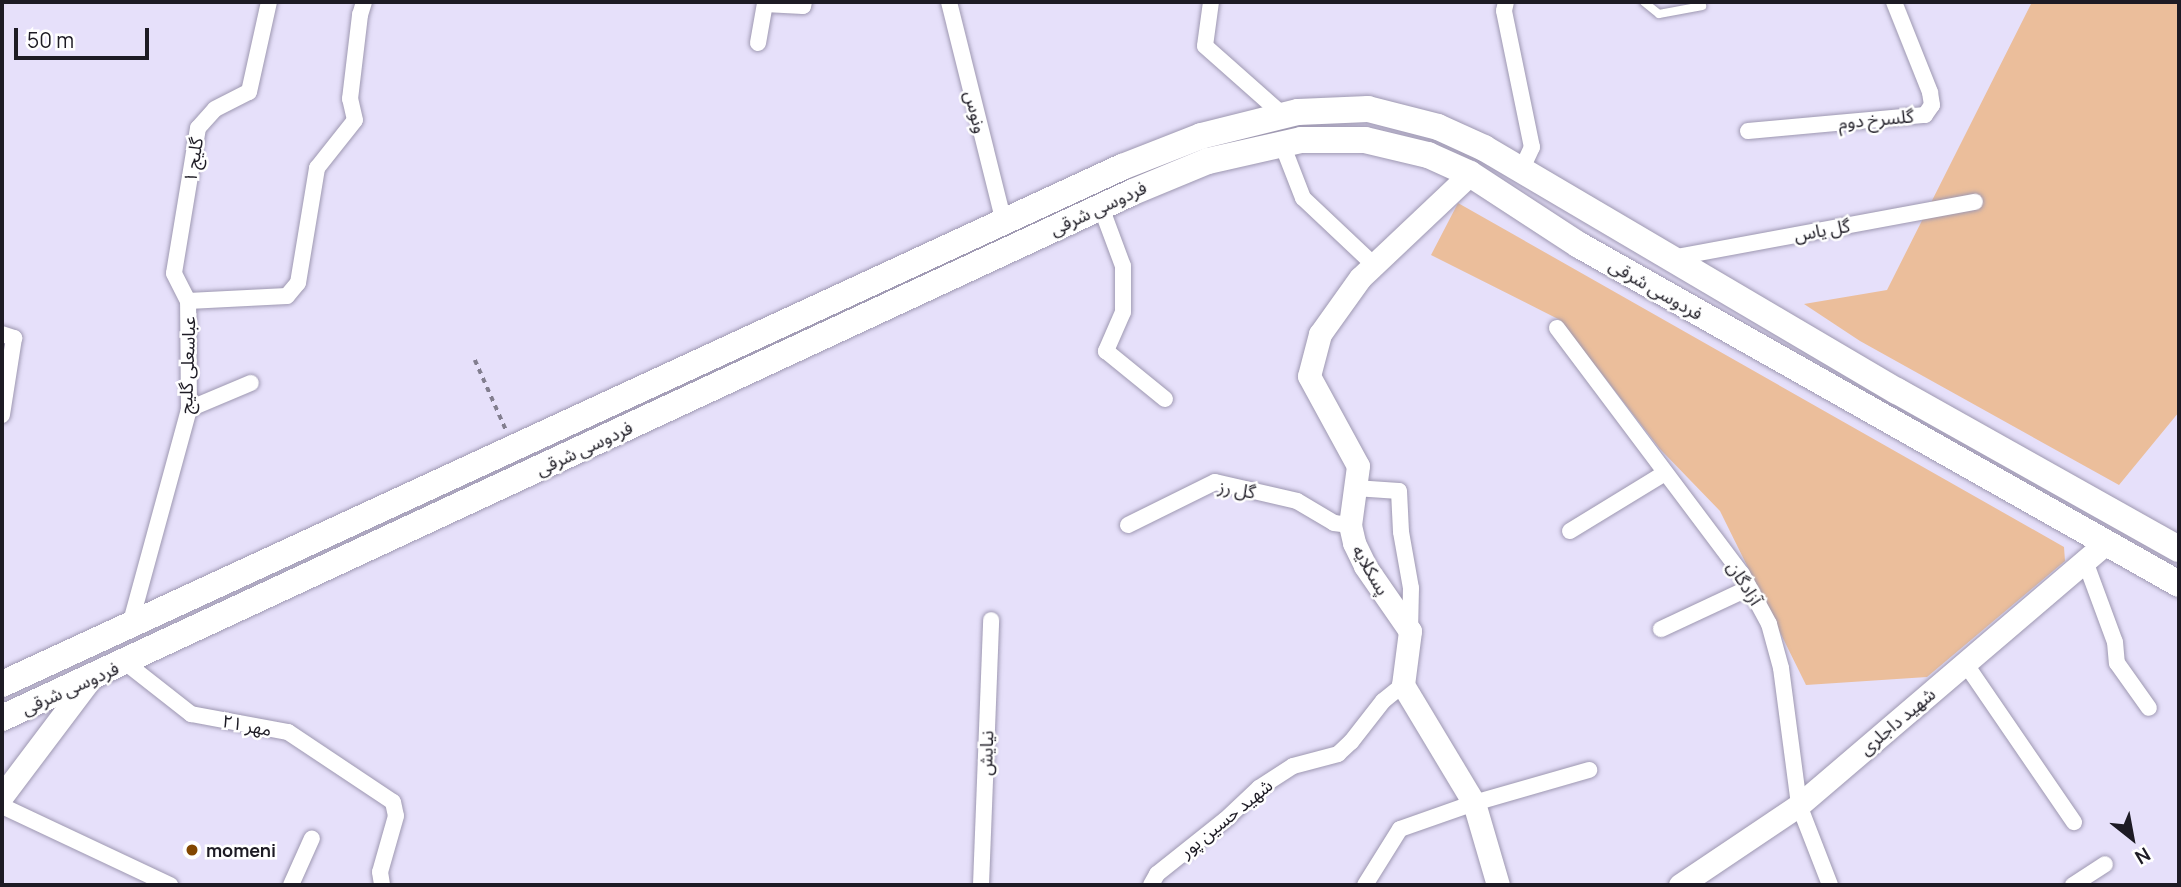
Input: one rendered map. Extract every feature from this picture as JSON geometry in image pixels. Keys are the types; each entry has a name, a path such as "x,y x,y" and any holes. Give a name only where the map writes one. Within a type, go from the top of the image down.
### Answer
{"main road":[{"name":"فردوسی شرقی","path":"2,684 1122,167 1201,136 1298,112 1368,109 1438,127 1484,148 1898,391 2179,549"},
{"name":"فردوسی شرقی","path":"2,718 126,663 1101,206 1208,161 1301,140 1365,140 1428,155 1470,174 1579,245 1881,417 2095,553 2179,584"},
{"path":"1881,417 1898,391"}],"street":[{"name":"گلیج ۱","path":"188,301 174,273 198,128 215,109 249,92 268,2"},
{"name":"عباسعلی گلیج","path":"130,625 189,409 188,301 287,296 298,283 317,167 355,120 350,99 360,15 364,2"},
{"path":"758,43 765,4 803,6 804,2"},
{"name":"ونوس","path":"949,2 1004,222"},
{"path":"1211,2 1205,46 1283,116"},
{"path":"1506,2 1504,11 1532,147 1521,171"},
{"name":"گلسرخ دوم","path":"1748,131 1925,114 1932,105 1930,92 1894,2"},
{"path":"1282,144 1303,198 1374,265"},
{"name":"پسکلایه","path":"1410,631 1365,566 1354,543 1350,525 1358,466 1309,376 1320,334 1360,278 1470,174"},
{"name":"گل یاس","path":"1669,258 1975,202"},
{"path":"1101,206 1123,266 1123,312 1106,351 1165,400"},
{"name":"آزادگان","path":"1557,328 1749,588 1769,624 1781,668 1799,804 1830,885"},
{"path":"2,334 14,338 2,415"},
{"path":"189,409 251,383"},
{"path":"1570,531 1665,472"},
{"name":"گل رز","path":"1128,525 1215,482 1297,501 1334,523 1350,525"},
{"path":"1355,488 1399,491 1411,588 1410,631 1403,685 1474,803 1498,885"},
{"path":"2095,553 2118,663 2150,708"},
{"name":"شهید داجلری","path":"1679,885 1799,804 2095,553"},
{"path":"1661,629 1749,588"},
{"name":"نیایش","path":"981,885 991,620"},
{"name":"مهر ۲۱","path":"126,663 191,714 288,732 393,802 396,816 380,872 382,885"},
{"path":"1965,663 2074,822"},
{"path":"2,796 91,678"},
{"name":"شهید حسین پور","path":"1151,885 1157,874 1225,820 1259,788 1293,766 1338,754 1352,742 1382,701 1403,685"},
{"path":"1366,885 1401,829 1474,803 1589,770"},
{"path":"2,806 170,885"},
{"path":"291,885 312,838"},
{"path":"2073,885 2105,864"}],"lane":[{"path":"1644,2 1659,14 1702,6"}],"path":[{"path":"475,360 514,447"}],"shaded area":[{"path":"2032,2 2179,2 2179,412 2119,485 1860,341 1804,304 1887,290"},
{"path":"1458,203 2064,547 2065,561 1927,677 1806,685 1720,511 1660,449 1560,320 1431,255"}],"place":[{"name":"momeni","path":"192,850"}]}
